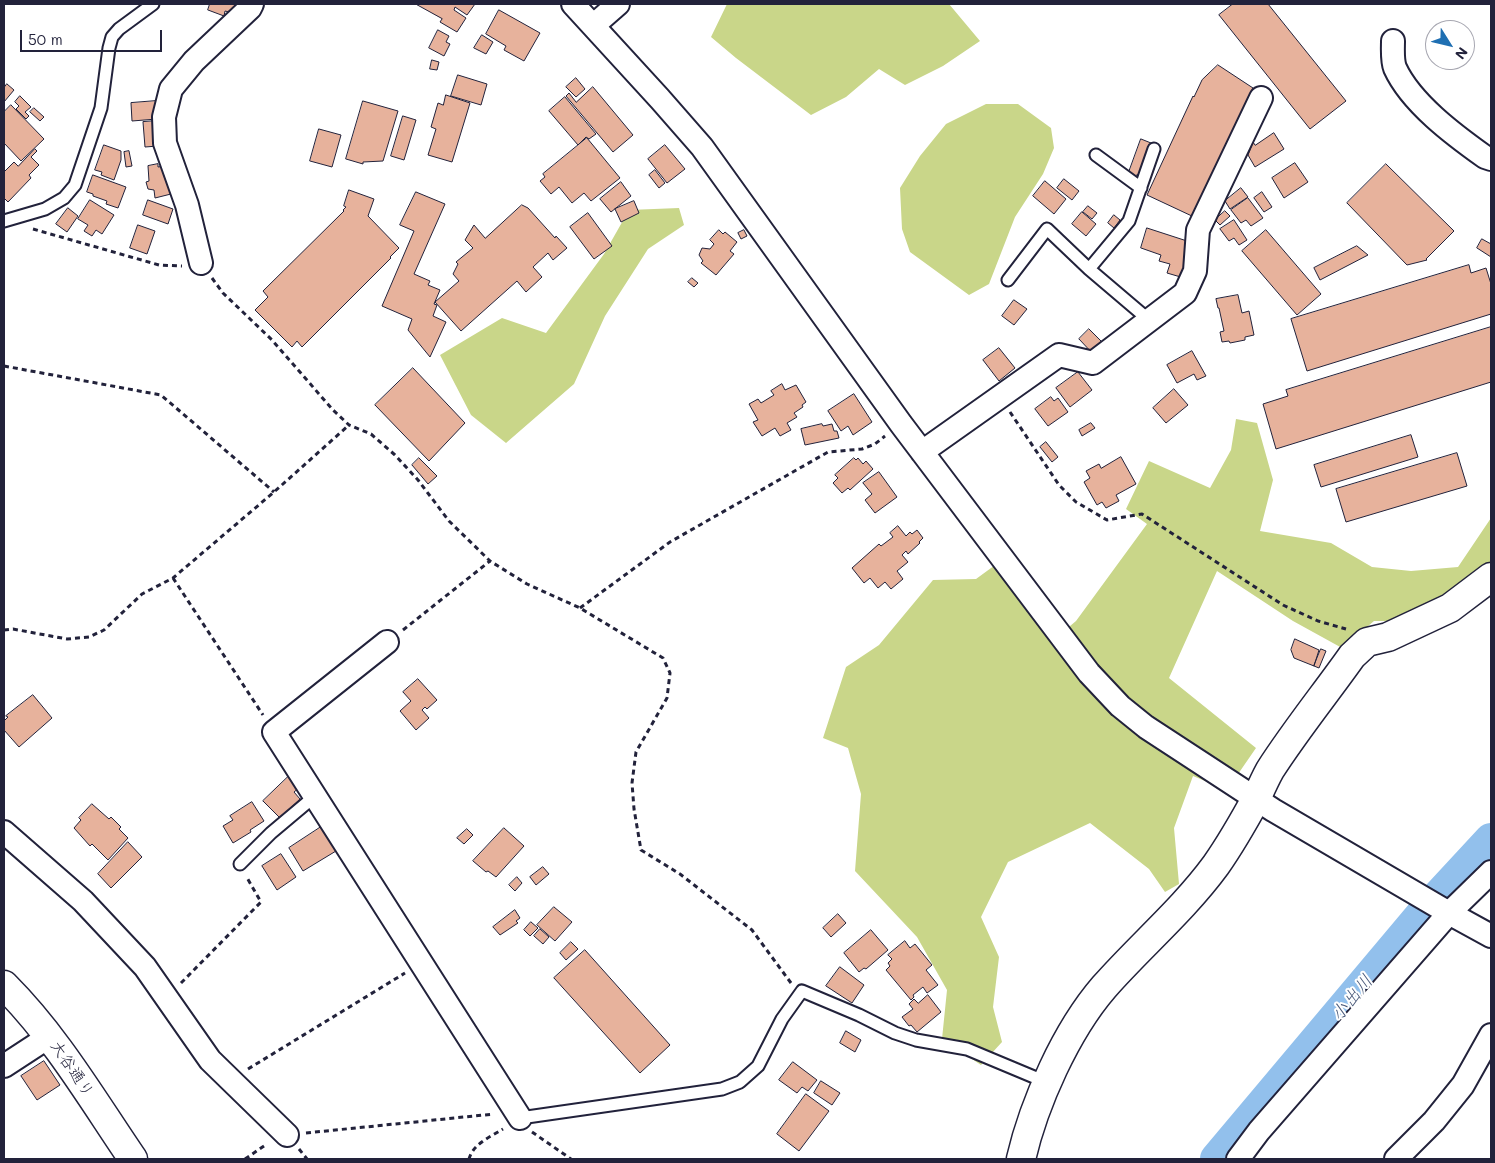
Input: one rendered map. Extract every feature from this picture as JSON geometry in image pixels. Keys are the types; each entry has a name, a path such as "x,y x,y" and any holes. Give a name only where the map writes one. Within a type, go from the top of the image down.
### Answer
{"street":[{"path":"201,263 187,205 166,143 164,117 171,89 194,61 252,4"},
{"path":"572,4 594,25 702,147 901,424 1089,673 1120,706 1146,727 1273,810 1491,936"},
{"path":"594,25 618,4"},
{"path":"1393,41 1394,66 1411,93 1450,131 1485,157 1491,159"},
{"path":"922,452 1059,355 1093,363 1186,293 1195,271 1198,230 1261,98"},
{"path":"1021,1159 1026,1135 1046,1082 1075,1028 1102,989 1184,904 1216,864 1270,771 1352,656 1367,642 1388,637 1450,608 1491,576"},
{"path":"387,642 274,732 520,1118"},
{"path":"4,832 83,901 144,967 210,1060 287,1135"},
{"path":"1238,1159 1259,1131 1445,911 1491,872"},
{"name":"大谷通り","path":"4,985 50,1036 132,1159"},
{"path":"4,1066 50,1036"},
{"path":"1396,1159 1434,1121 1463,1086 1491,1036"}],"lane":[{"path":"4,221 45,209 64,198 75,185 101,108 108,48 112,37 119,28 153,4"},
{"path":"1089,269 1129,221 1154,150"},
{"path":"1096,155 1141,188"},
{"path":"1008,280 1047,229 1089,269 1149,320"},
{"path":"240,864 271,833 315,796"},
{"path":"520,1118 722,1089 740,1082 758,1066 782,1019 802,991 859,1015 895,1033 916,1040 967,1049 1046,1082"}],"path":[{"path":"4,221 159,265 178,266 201,263 223,293 272,340 333,410 349,425 371,434 395,455 418,480 449,521 490,561 527,584 580,608 663,658 670,673 667,698 636,752 632,783 634,810 642,850 680,874 752,930 788,982 802,991"},
{"path":"4,366 161,395 274,492"},
{"path":"1000,397 1058,485 1076,502 1107,520 1142,514 1283,605 1318,621 1360,633 1367,642"},
{"path":"580,608 670,542 828,452 862,449 875,444 901,424"},
{"path":"4,630 13,629 67,639 89,637 104,630 142,594 173,578 349,425"},
{"path":"387,642 490,561"},
{"path":"173,578 274,732"},
{"path":"166,999 261,902 240,864"},
{"path":"231,1081 241,1073 421,964"},
{"path":"245,1159 277,1137 287,1135 505,1113 520,1118 528,1130 570,1159"},
{"path":"469,1159 471,1152 480,1143 520,1118"}],"green space":[{"path":"727,4 949,4 980,41 943,66 905,85 879,69 846,97 811,115 711,37"},
{"path":"986,104 1018,104 1051,128 1054,148 1043,174 1015,217 989,284 969,295 910,252 902,229 900,188 920,156 946,124"},
{"path":"679,208 684,225 648,249 605,316 574,384 506,443 471,415 440,355 502,318 546,333 604,254 629,210"},
{"path":"1236,419 1257,423 1273,480 1260,531 1331,543 1372,567 1411,571 1458,567 1491,518 1491,569 1408,621 1374,621 1342,648 1293,621 1217,571 1169,678 1256,748 1227,790 1193,776 1174,828 1179,884 1165,892 1149,869 1090,823 1008,862 981,917 999,957 993,1007 1002,1042 981,1065 942,1039 947,990 917,937 855,871 861,794 848,748 823,738 846,667 879,645 933,580 976,579 1002,560 1057,637 1076,621 1147,524 1126,509 1149,461 1210,488 1231,450"}],"building":[{"path":"210,4 247,4 233,13 225,11 224,16 208,10"},
{"path":"416,4 475,4 467,15 455,7 454,10 466,18 457,32 440,22 442,19"},
{"path":"1233,4 1268,4 1346,101 1310,129 1219,15"},
{"path":"499,10 540,33 524,61 504,50 506,46 486,34"},
{"path":"438,30 449,36 446,42 450,44 444,56 429,48"},
{"path":"482,35 493,42 486,54 474,48"},
{"path":"432,60 439,62 437,70 430,69"},
{"path":"1218,65 1253,88 1194,217 1147,195 1193,96 1202,80"},
{"path":"458,75 487,84 481,105 451,96"},
{"path":"576,78 585,89 576,97 566,87"},
{"path":"7,84 14,90 4,102 4,88"},
{"path":"593,87 633,135 613,152 566,96 569,93 576,102"},
{"path":"446,95 470,103 452,162 428,155 436,129 431,127 438,103 443,105"},
{"path":"20,96 31,107 25,112 29,116 26,119 16,109 19,106 15,102"},
{"path":"565,97 596,134 589,139 586,137 578,145 549,111"},
{"path":"156,101 157,119 132,121 131,103"},
{"path":"363,101 398,111 383,161 363,162 363,164 346,159"},
{"path":"11,105 44,139 21,161 4,143 4,112"},
{"path":"34,108 44,117 40,121 30,112"},
{"path":"403,116 416,120 404,160 391,156"},
{"path":"156,121 158,146 145,147 143,122"},
{"path":"319,129 341,135 332,167 310,161"},
{"path":"1274,133 1284,149 1255,167 1248,155 1253,142 1255,145"},
{"path":"587,138 620,178 591,201 584,193 572,203 559,187 551,194 540,181 545,177 543,174"},
{"path":"1141,139 1151,143 1140,174 1134,176 1129,172"},
{"path":"104,145 121,151 121,160 114,180 101,175 102,172 95,170"},
{"path":"665,145 685,169 667,183 648,159"},
{"path":"35,149 37,151 31,157 39,165 29,175 31,178 8,202 4,198 4,172 14,162 18,166"},
{"path":"129,151 132,166 126,167 124,152"},
{"path":"1295,163 1308,182 1284,198 1272,178"},
{"path":"158,164 158,167 165,166 171,194 155,198 154,190 148,189 146,182 149,181 148,166"},
{"path":"1386,164 1454,231 1427,260 1407,265 1347,203"},
{"path":"655,170 665,183 659,188 649,175"},
{"path":"93,175 126,187 118,208 106,204 107,201 87,192"},
{"path":"1064,179 1079,191 1072,200 1057,188"},
{"path":"1045,181 1066,199 1054,214 1033,196"},
{"path":"621,182 631,196 611,212 600,199"},
{"path":"1241,188 1248,197 1230,209 1225,201"},
{"path":"349,190 374,199 368,216 399,248 302,347 297,341 292,347 255,310 268,297 263,291 344,211"},
{"path":"416,192 445,204 414,274 430,281 428,285 440,290 434,304 437,305 433,316 446,322 430,357 408,330 412,319 382,306 414,231 400,225"},
{"path":"1262,192 1272,207 1264,212 1254,198"},
{"path":"1248,198 1263,218 1251,226 1246,220 1241,223 1231,210"},
{"path":"90,200 114,215 102,234 96,230 92,236 84,231 88,225 78,219"},
{"path":"148,200 173,209 168,224 143,215"},
{"path":"634,201 639,213 621,222 615,209"},
{"path":"522,205 528,208 555,238 556,236 567,248 553,260 548,253 533,267 542,277 526,292 517,281 461,331 435,302 459,281 453,274 458,264 456,262 473,248 465,240 474,225 485,238"},
{"path":"1088,206 1097,213 1092,219 1083,212"},
{"path":"68,208 78,216 67,232 56,224"},
{"path":"1225,211 1230,216 1220,225 1215,220"},
{"path":"1082,212 1096,224 1086,236 1072,224"},
{"path":"588,213 612,246 594,259 570,227"},
{"path":"1114,215 1120,220 1114,228 1108,223"},
{"path":"1234,220 1247,240 1239,245 1234,238 1229,241 1220,229"},
{"path":"138,225 155,231 147,254 130,248"},
{"path":"1147,228 1187,241 1184,278 1167,273 1170,264 1159,261 1161,255 1141,248"},
{"path":"719,230 723,234 725,232 737,242 730,251 734,254 716,275 701,263 703,261 699,255 702,248 710,249 714,244 710,240"},
{"path":"744,230 747,236 741,239 738,233"},
{"path":"1266,230 1321,294 1297,315 1242,251"},
{"path":"1482,239 1491,244 1491,257 1477,248"},
{"path":"1357,246 1368,255 1320,280 1314,268"},
{"path":"1469,265 1471,273 1486,268 1491,284 1491,314 1307,371 1291,319"},
{"path":"692,278 698,283 694,287 688,282"},
{"path":"1238,295 1242,313 1249,311 1254,335 1245,337 1245,340 1230,343 1229,341 1222,342 1220,332 1224,331 1216,299"},
{"path":"1014,300 1027,309 1014,325 1002,316"},
{"path":"1491,327 1491,382 1276,449 1263,404 1288,396 1286,390"},
{"path":"1089,329 1104,344 1094,355 1079,339"},
{"path":"999,348 1015,368 999,381 983,360"},
{"path":"1192,351 1206,376 1197,380 1194,374 1177,383 1167,365"},
{"path":"413,368 465,423 429,461 375,405"},
{"path":"1078,372 1092,390 1070,407 1056,388"},
{"path":"782,384 785,390 796,385 806,402 802,405 803,407 794,413 797,417 787,423 791,430 780,436 775,428 762,436 753,422 758,420 749,404 758,399 761,403 774,395 771,391"},
{"path":"1174,389 1188,405 1166,423 1153,408"},
{"path":"854,394 872,422 853,435 848,426 841,431 828,411"},
{"path":"1051,397 1054,401 1058,398 1068,412 1048,426 1035,409"},
{"path":"1091,423 1095,428 1082,436 1079,430"},
{"path":"822,424 823,426 832,424 839,438 805,445 801,429"},
{"path":"1411,435 1418,457 1321,487 1314,465"},
{"path":"1046,442 1058,457 1052,462 1040,447"},
{"path":"1457,453 1467,486 1346,522 1336,489"},
{"path":"1121,457 1136,484 1116,495 1119,501 1106,508 1102,502 1097,505 1084,482 1090,478 1086,471 1099,464 1101,468"},
{"path":"419,458 437,476 428,484 412,465"},
{"path":"854,458 856,460 858,458 863,464 866,461 873,469 850,490 848,488 842,493 833,483 838,478 835,475"},
{"path":"879,472 897,497 875,513 865,500 872,494 863,483"},
{"path":"898,526 906,536 910,532 912,534 917,530 923,538 908,554 906,551 902,555 908,562 897,571 903,579 891,589 885,582 878,588 870,578 864,583 852,568 879,544 881,546 893,537 890,533"},
{"path":"1295,639 1319,650 1314,666 1294,658 1291,650"},
{"path":"1321,649 1326,651 1319,668 1314,666"},
{"path":"418,679 437,700 427,709 425,707 422,710 429,718 416,730 400,711 411,701 403,692"},
{"path":"33,695 52,718 19,747 4,730 4,721 8,717 6,716"},
{"path":"289,776 300,787 294,792 300,799 280,818 263,801"},
{"path":"252,802 264,821 233,843 223,826 233,820 230,816"},
{"path":"92,804 109,819 111,817 128,838 108,860 92,844 90,846 74,828 81,820 79,818"},
{"path":"321,827 336,851 303,871 289,848"},
{"path":"504,828 524,846 496,877 488,871 486,872 473,861"},
{"path":"467,829 473,835 464,844 457,838"},
{"path":"128,842 142,857 111,888 98,874"},
{"path":"281,854 296,877 277,890 262,866"},
{"path":"543,867 549,874 536,885 530,877"},
{"path":"517,877 522,883 515,891 509,885"},
{"path":"554,907 572,922 555,941 537,925"},
{"path":"515,910 520,918 516,921 518,923 500,935 493,927"},
{"path":"838,914 846,923 831,937 823,928"},
{"path":"531,922 538,928 530,936 524,930"},
{"path":"540,929 549,937 543,944 534,936"},
{"path":"871,930 888,950 866,969 864,968 859,972 844,953"},
{"path":"905,941 910,948 915,944 932,965 926,970 938,985 927,993 923,987 913,995 914,997 911,1000 886,970 890,966 888,963 892,959 888,955"},
{"path":"571,942 578,949 566,960 560,953"},
{"path":"585,950 670,1045 640,1073 554,978"},
{"path":"840,967 864,985 852,1003 826,986"},
{"path":"928,995 941,1012 917,1032 902,1017 913,1009 909,1004 914,999 918,1003"},
{"path":"846,1031 861,1040 855,1052 840,1043"},
{"path":"44,1061 60,1085 37,1100 21,1076"},
{"path":"793,1062 817,1080 808,1091 802,1087 797,1093 779,1080"},
{"path":"821,1081 840,1093 832,1105 814,1093"},
{"path":"806,1094 829,1111 799,1151 777,1134"}],"waterway":[{"name":"小出川","path":"1217,1159 1428,908 1491,840"}]}
